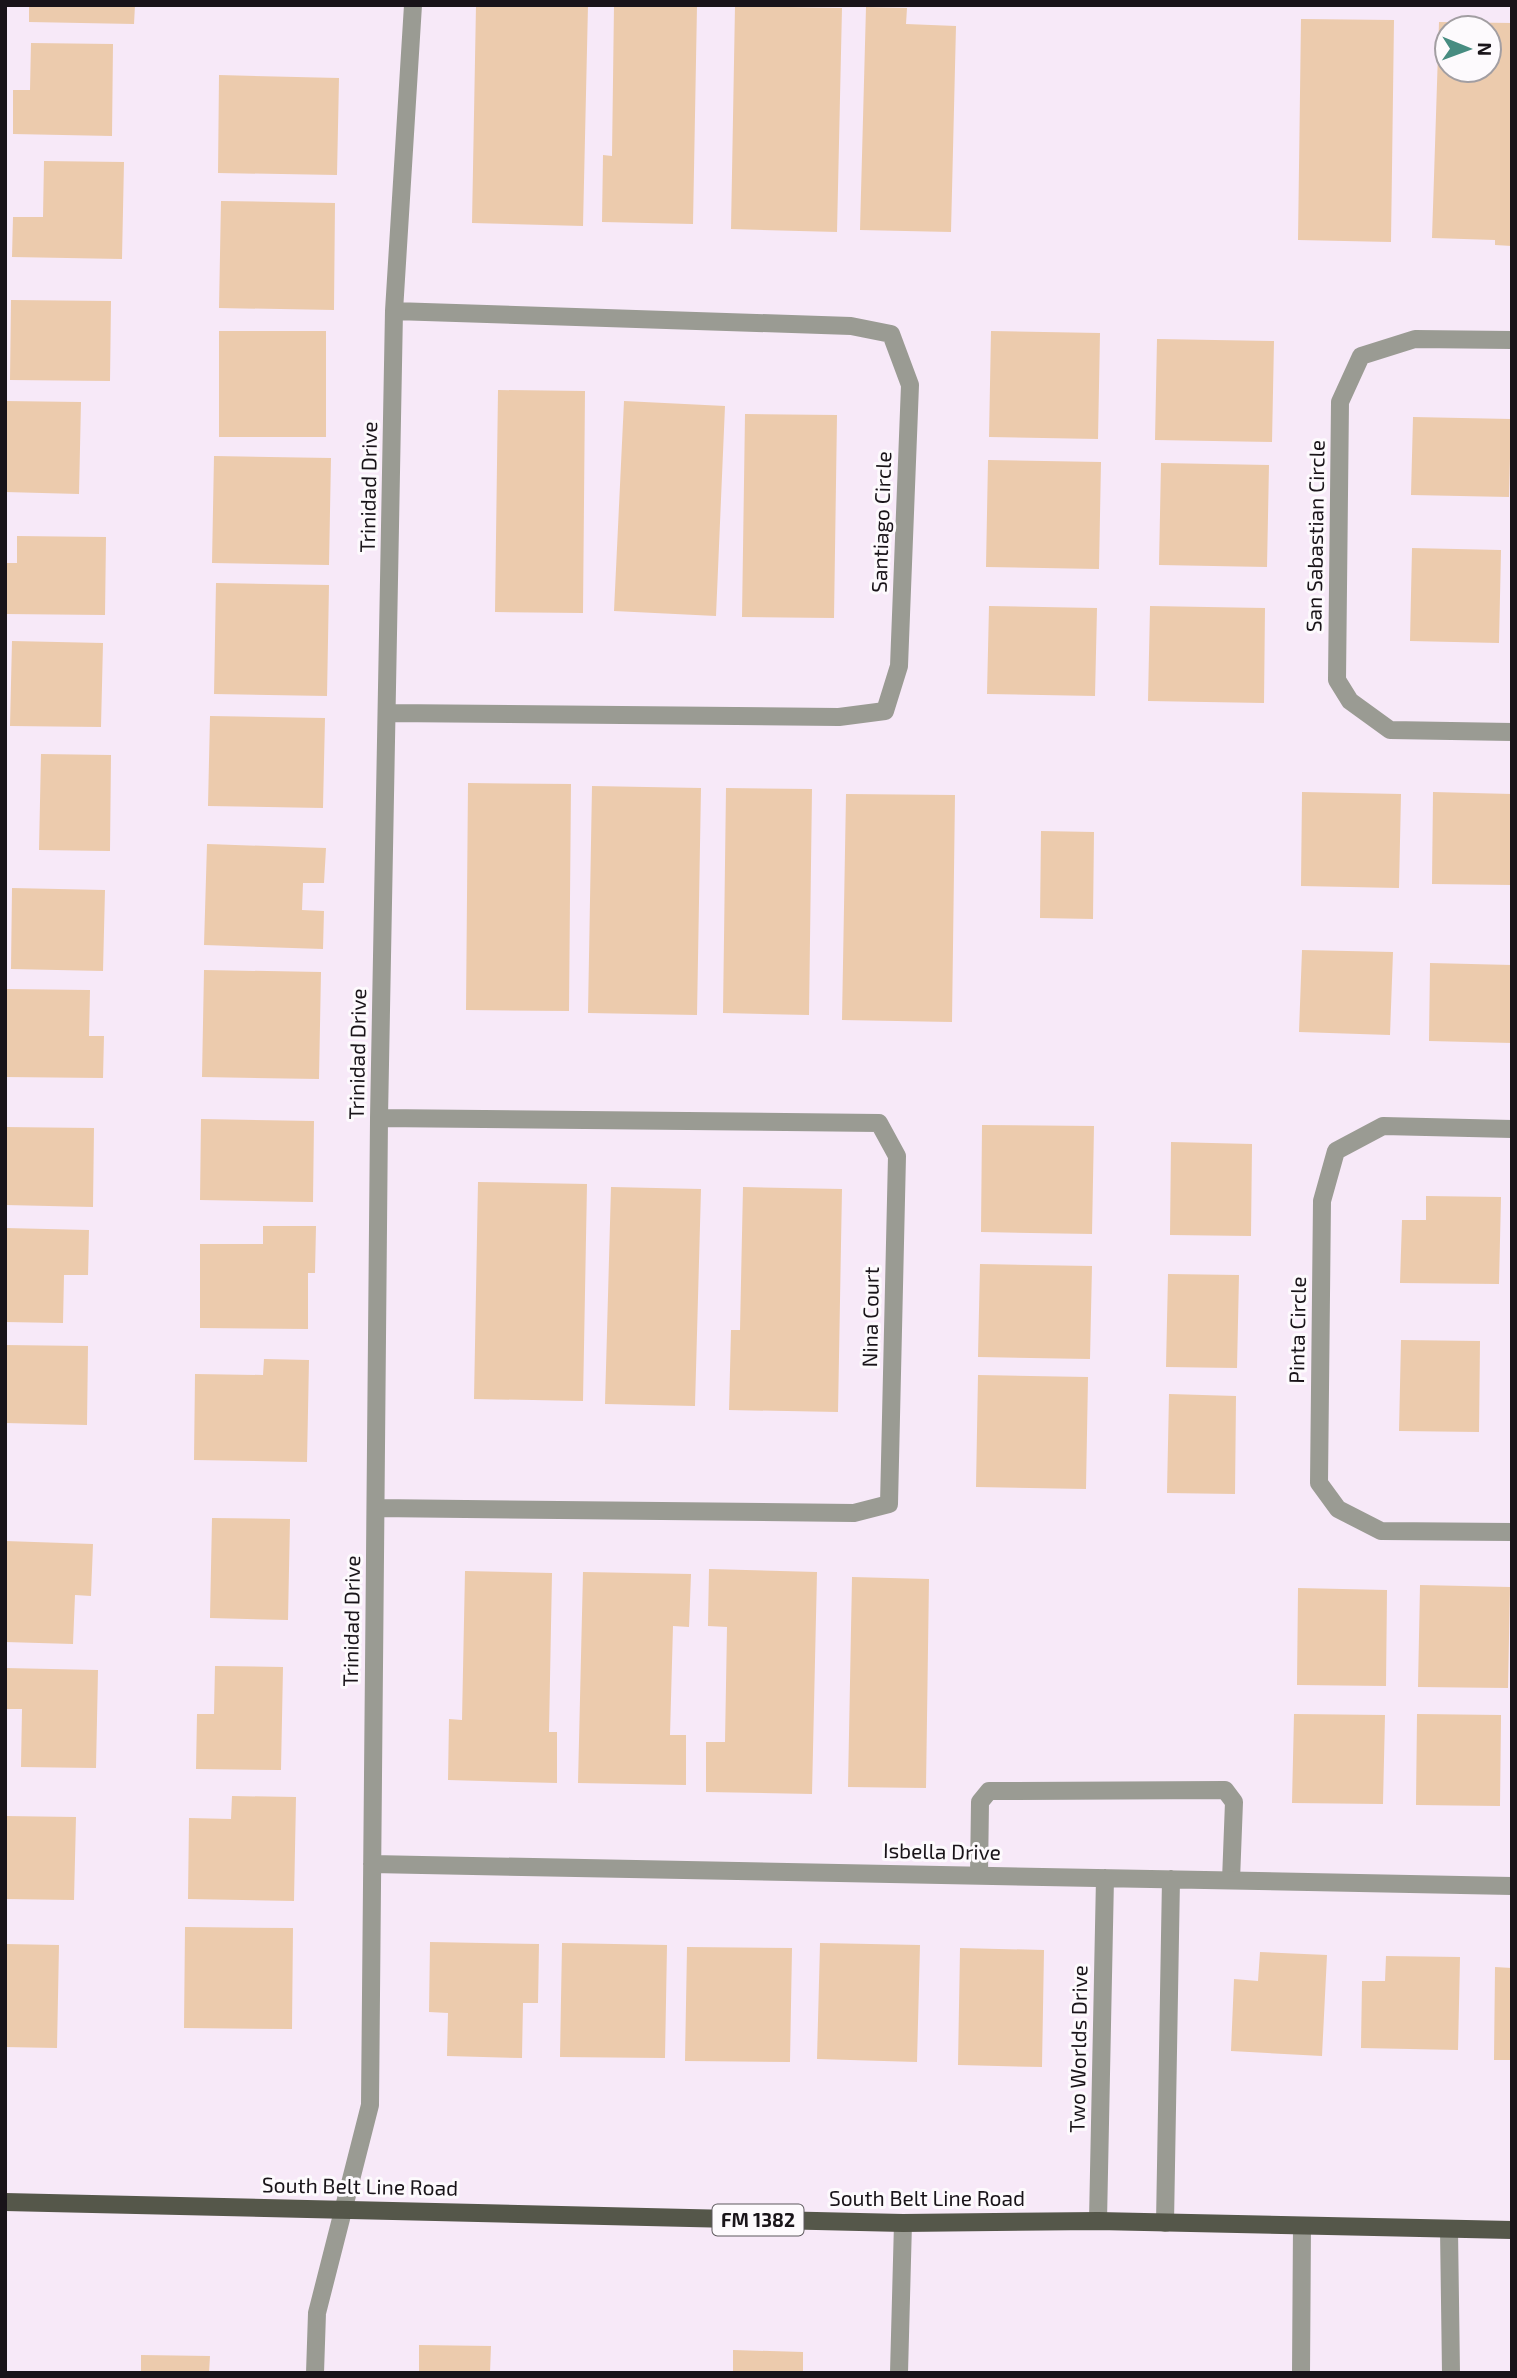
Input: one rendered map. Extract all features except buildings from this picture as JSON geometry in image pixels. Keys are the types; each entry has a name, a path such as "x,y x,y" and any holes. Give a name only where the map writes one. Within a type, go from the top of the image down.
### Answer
{"main road":[{"name":"South Belt Line Road","path":"5,2202 903,2223 1098,2221 1512,2230"}],"street":[{"name":"Trinidad Drive","path":"315,2373 317,2313 341,2209 370,2105 379,1118 394,311 413,5"},
{"name":"Santiago Circle","path":"387,713 839,717 885,711 899,666 910,385 891,334 851,327 394,311"},
{"name":"San Sabastian Circle","path":"1512,340 1415,339 1361,356 1340,402 1337,666 1337,680 1350,701 1390,730 1512,732"},
{"name":"Nina Court","path":"376,1508 854,1513 889,1504 897,1156 879,1123 379,1118"},
{"name":"Pinta Circle","path":"1512,1129 1383,1126 1336,1151 1322,1201 1319,1483 1338,1509 1381,1531 1512,1532"},
{"path":"979,1875 980,1802 982,1796 989,1791 1224,1790 1234,1802 1231,1880"},
{"name":"Isbella Drive","path":"372,1864 1512,1886"},
{"name":"Two Worlds Drive","path":"1098,2221 1105,1878"},
{"path":"1165,2223 1171,1879"},
{"path":"899,2373 903,2223"},
{"path":"1301,2373 1302,2226"},
{"path":"1449,2229 1451,2373"}]}
